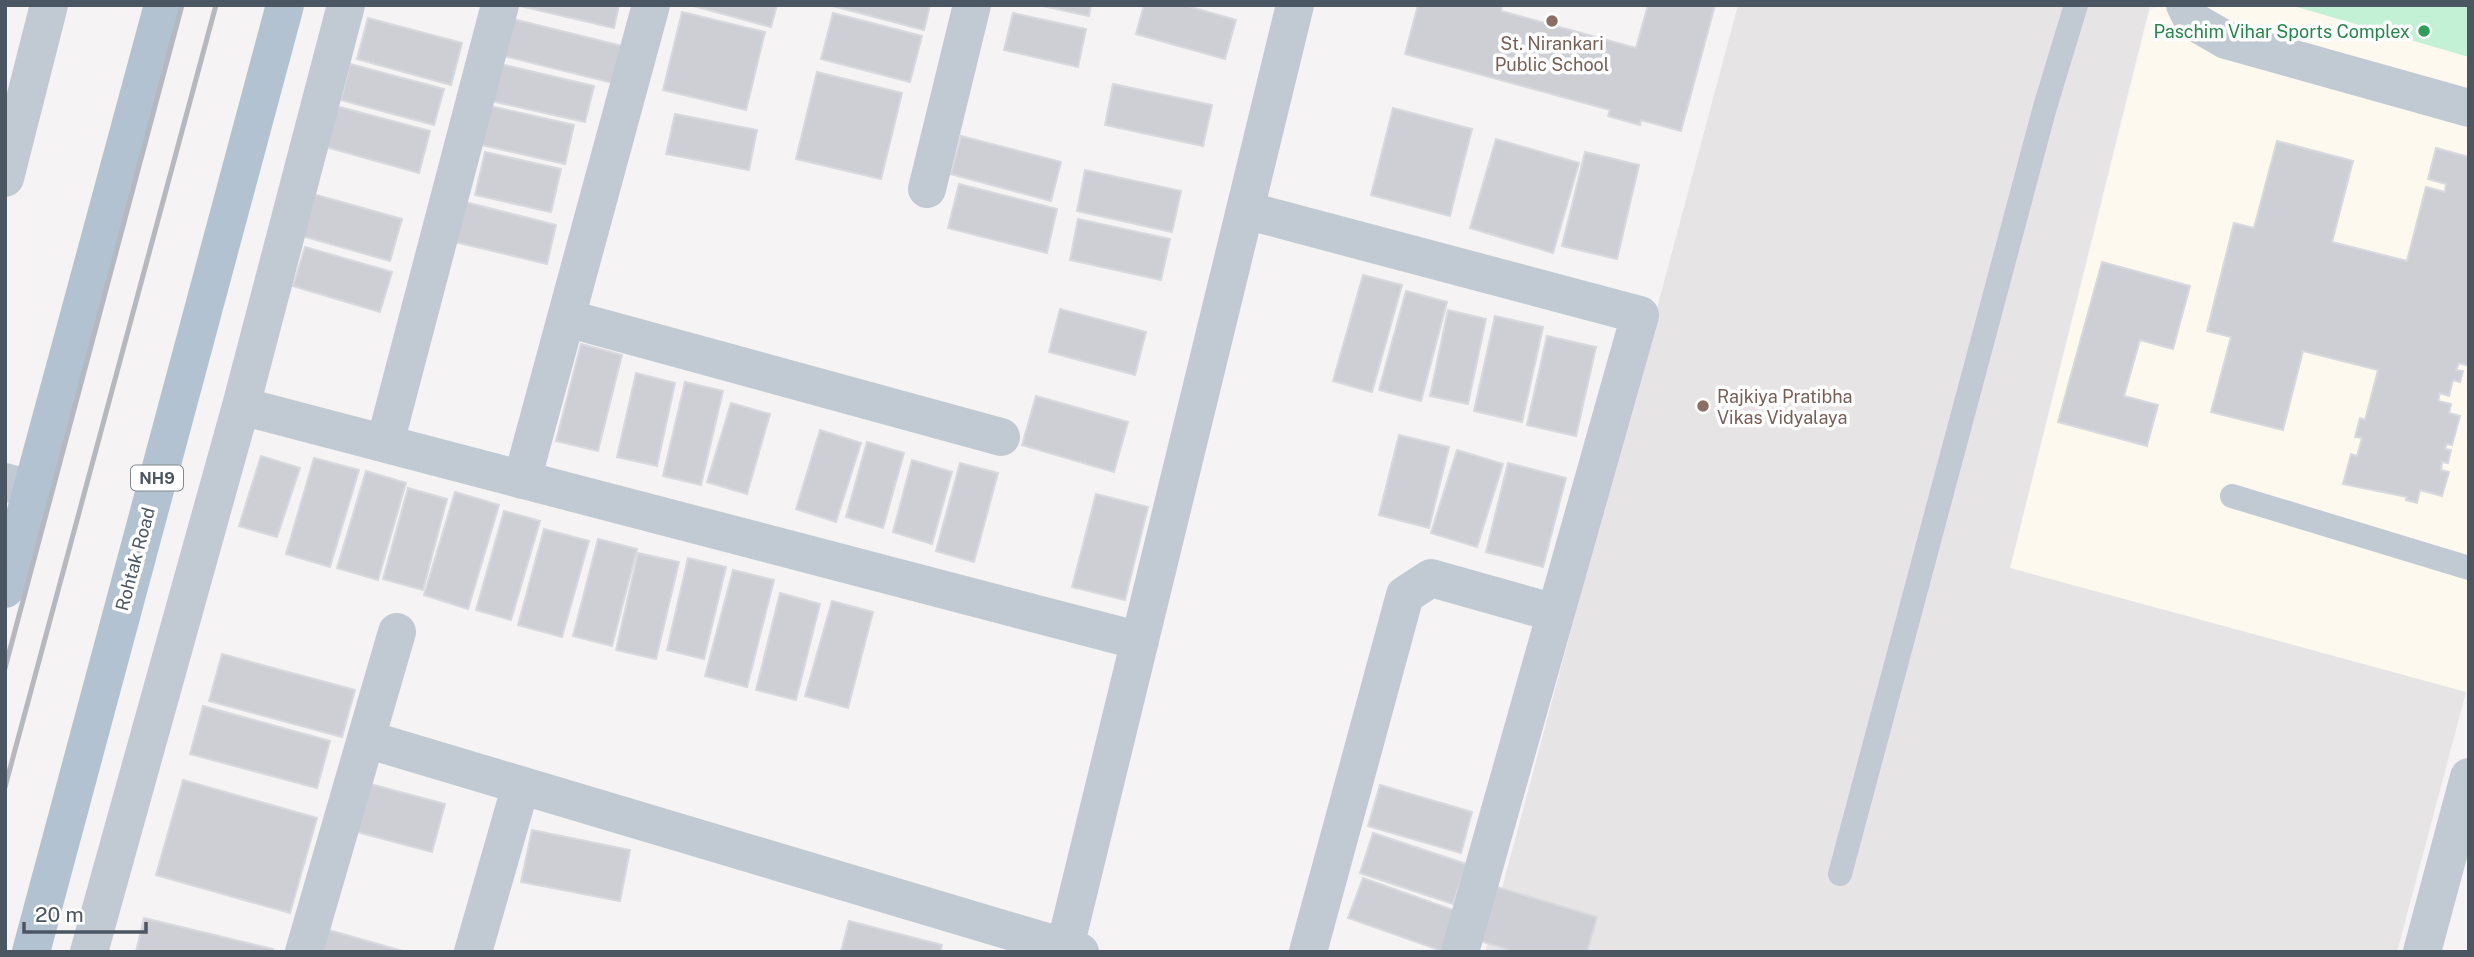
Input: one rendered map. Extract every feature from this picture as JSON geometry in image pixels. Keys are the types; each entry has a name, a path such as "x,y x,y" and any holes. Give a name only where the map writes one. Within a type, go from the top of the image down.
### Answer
{"main road":[{"path":"5,589 19,486 163,5"},
{"name":"Rohtak Road","path":"31,952 285,5"}],"street":[{"path":"5,178 49,5"},
{"path":"89,952 241,406 346,5"},
{"path":"385,443 500,5"},
{"path":"522,480 651,5"},
{"path":"927,189 972,5"},
{"path":"366,739 521,785 991,939 1072,949 1140,641 1295,5"},
{"path":"2186,5 2193,21 2226,40 2469,108"},
{"path":"1245,210 1640,315 1460,952"},
{"path":"566,318 1001,437"},
{"path":"241,406 1140,641"},
{"path":"1308,952 1405,595 1431,578 1555,613"},
{"path":"304,952 397,632"},
{"path":"2422,952 2469,778"},
{"path":"473,952 521,785"}],"lane":[{"path":"1840,874 2045,107 2076,5"},
{"path":"2232,496 2469,568"}],"shaded area":[{"path":"1738,5 2150,5 2010,568 2466,692 2397,952 1485,952"},
{"path":"2159,5 2290,5 2469,57 2469,682 2466,692 2010,568 2150,11"}],"green space":[{"name":"Paschim Vihar Sports Complex","path":"2290,5 2469,5 2469,57"}],"building":[{"path":"516,5 619,5 614,28"},
{"path":"690,5 777,5 771,27"},
{"path":"829,5 930,5 924,30"},
{"path":"1038,5 1091,5 1089,16"},
{"path":"1144,5 1184,5 1236,20 1225,59 1136,34"},
{"path":"1418,5 1502,5 1501,11 1636,48 1648,5 1715,5 1681,131 1641,120 1640,125 1608,116 1610,110 1405,54"},
{"path":"682,12 765,32 746,110 663,90"},
{"path":"833,13 922,36 910,82 821,59"},
{"path":"1013,13 1086,29 1078,67 1004,50"},
{"path":"368,18 462,43 451,85 357,59"},
{"path":"513,19 622,46 613,83 504,56"},
{"path":"496,63 594,86 585,122 487,100"},
{"path":"350,64 444,89 434,125 341,100"},
{"path":"817,72 902,93 881,179 796,159"},
{"path":"1113,84 1212,105 1203,146 1105,125"},
{"path":"486,105 574,125 565,164 477,144"},
{"path":"336,106 430,131 419,173 326,147"},
{"path":"1393,108 1472,129 1450,216 1371,195"},
{"path":"675,114 757,130 749,170 666,154"},
{"path":"961,136 1061,162 1051,201 951,174"},
{"path":"1496,139 1579,163 1553,253 1470,228"},
{"path":"2277,141 2353,161 2332,242 2407,261 2426,187 2445,192 2446,184 2428,179 2436,148 2469,157 2469,366 2459,363 2456,370 2463,371 2460,382 2453,380 2449,396 2440,393 2438,401 2451,404 2449,413 2460,416 2452,445 2447,444 2445,449 2451,450 2448,463 2442,462 2441,470 2449,472 2442,496 2420,490 2417,503 2406,500 2407,497 2343,484 2351,454 2357,456 2362,438 2355,437 2360,418 2365,420 2378,370 2303,351 2283,430 2211,412 2231,337 2207,331 2234,223 2254,228"},
{"path":"485,152 561,169 551,212 475,195"},
{"path":"1585,152 1639,165 1617,259 1562,246"},
{"path":"1085,170 1181,191 1172,232 1077,211"},
{"path":"959,184 1057,209 1047,253 948,228"},
{"path":"306,192 402,219 390,261 295,234"},
{"path":"465,202 556,225 547,264 455,242"},
{"path":"1078,219 1170,239 1161,280 1070,260"},
{"path":"305,247 392,272 380,312 293,286"},
{"path":"2102,262 2190,286 2173,349 2140,340 2124,396 2158,405 2147,446 2058,422"},
{"path":"1363,275 1402,285 1372,392 1333,381"},
{"path":"1406,291 1447,302 1421,401 1379,390"},
{"path":"1060,309 1146,332 1135,375 1049,352"},
{"path":"1448,310 1486,319 1468,404 1430,396"},
{"path":"1495,316 1543,327 1522,422 1474,411"},
{"path":"1547,336 1596,347 1576,436 1527,425"},
{"path":"581,344 622,355 598,451 556,441"},
{"path":"636,373 675,383 657,466 617,457"},
{"path":"685,382 723,391 701,485 663,476"},
{"path":"1036,396 1128,422 1114,472 1022,445"},
{"path":"731,403 770,414 747,494 707,482"},
{"path":"820,430 861,443 836,522 796,509"},
{"path":"1399,435 1449,447 1429,528 1379,515"},
{"path":"867,442 904,453 883,528 846,517"},
{"path":"1457,450 1503,464 1477,547 1431,533"},
{"path":"261,456 300,468 277,537 239,526"},
{"path":"314,458 359,470 330,567 286,554"},
{"path":"912,460 952,472 932,544 893,532"},
{"path":"960,463 998,473 974,562 936,551"},
{"path":"1508,463 1566,478 1543,567 1486,552"},
{"path":"366,471 406,483 378,580 337,568"},
{"path":"408,488 447,499 423,590 383,579"},
{"path":"455,492 499,505 468,609 424,595"},
{"path":"1096,494 1148,507 1125,600 1072,587"},
{"path":"504,511 540,521 511,620 476,610"},
{"path":"544,529 589,541 562,637 518,625"},
{"path":"598,539 637,549 612,646 573,636"},
{"path":"638,553 679,562 656,659 616,650"},
{"path":"688,558 726,567 704,659 667,650"},
{"path":"733,570 774,580 747,687 705,676"},
{"path":"780,593 820,604 796,700 756,690"},
{"path":"832,601 873,612 848,708 805,696"},
{"path":"222,654 355,690 342,737 209,701"},
{"path":"203,706 330,741 317,788 190,754"},
{"path":"183,780 317,818 290,913 156,875"},
{"path":"359,781 445,804 432,852 346,829"},
{"path":"1380,785 1472,812 1461,853 1368,826"},
{"path":"532,830 630,850 620,901 521,882"},
{"path":"1373,833 1466,864 1453,904 1360,873"},
{"path":"1363,878 1456,911 1442,951 1348,918"},
{"path":"1487,884 1597,917 1587,952 1516,952 1471,938"},
{"path":"144,918 273,949 272,952 136,952"},
{"path":"849,921 942,945 940,952 841,952"},
{"path":"325,929 406,952 319,952"}],"railway":[{"path":"5,668 182,5"},
{"path":"5,787 216,5"}],"place":[{"name":"St. Nirankari Public School","path":"1552,21"},
{"name":"Paschim Vihar Sports Complex","path":"2424,31"},
{"name":"Rajkiya Pratibha Vikas Vidyalaya","path":"1703,406"}]}
